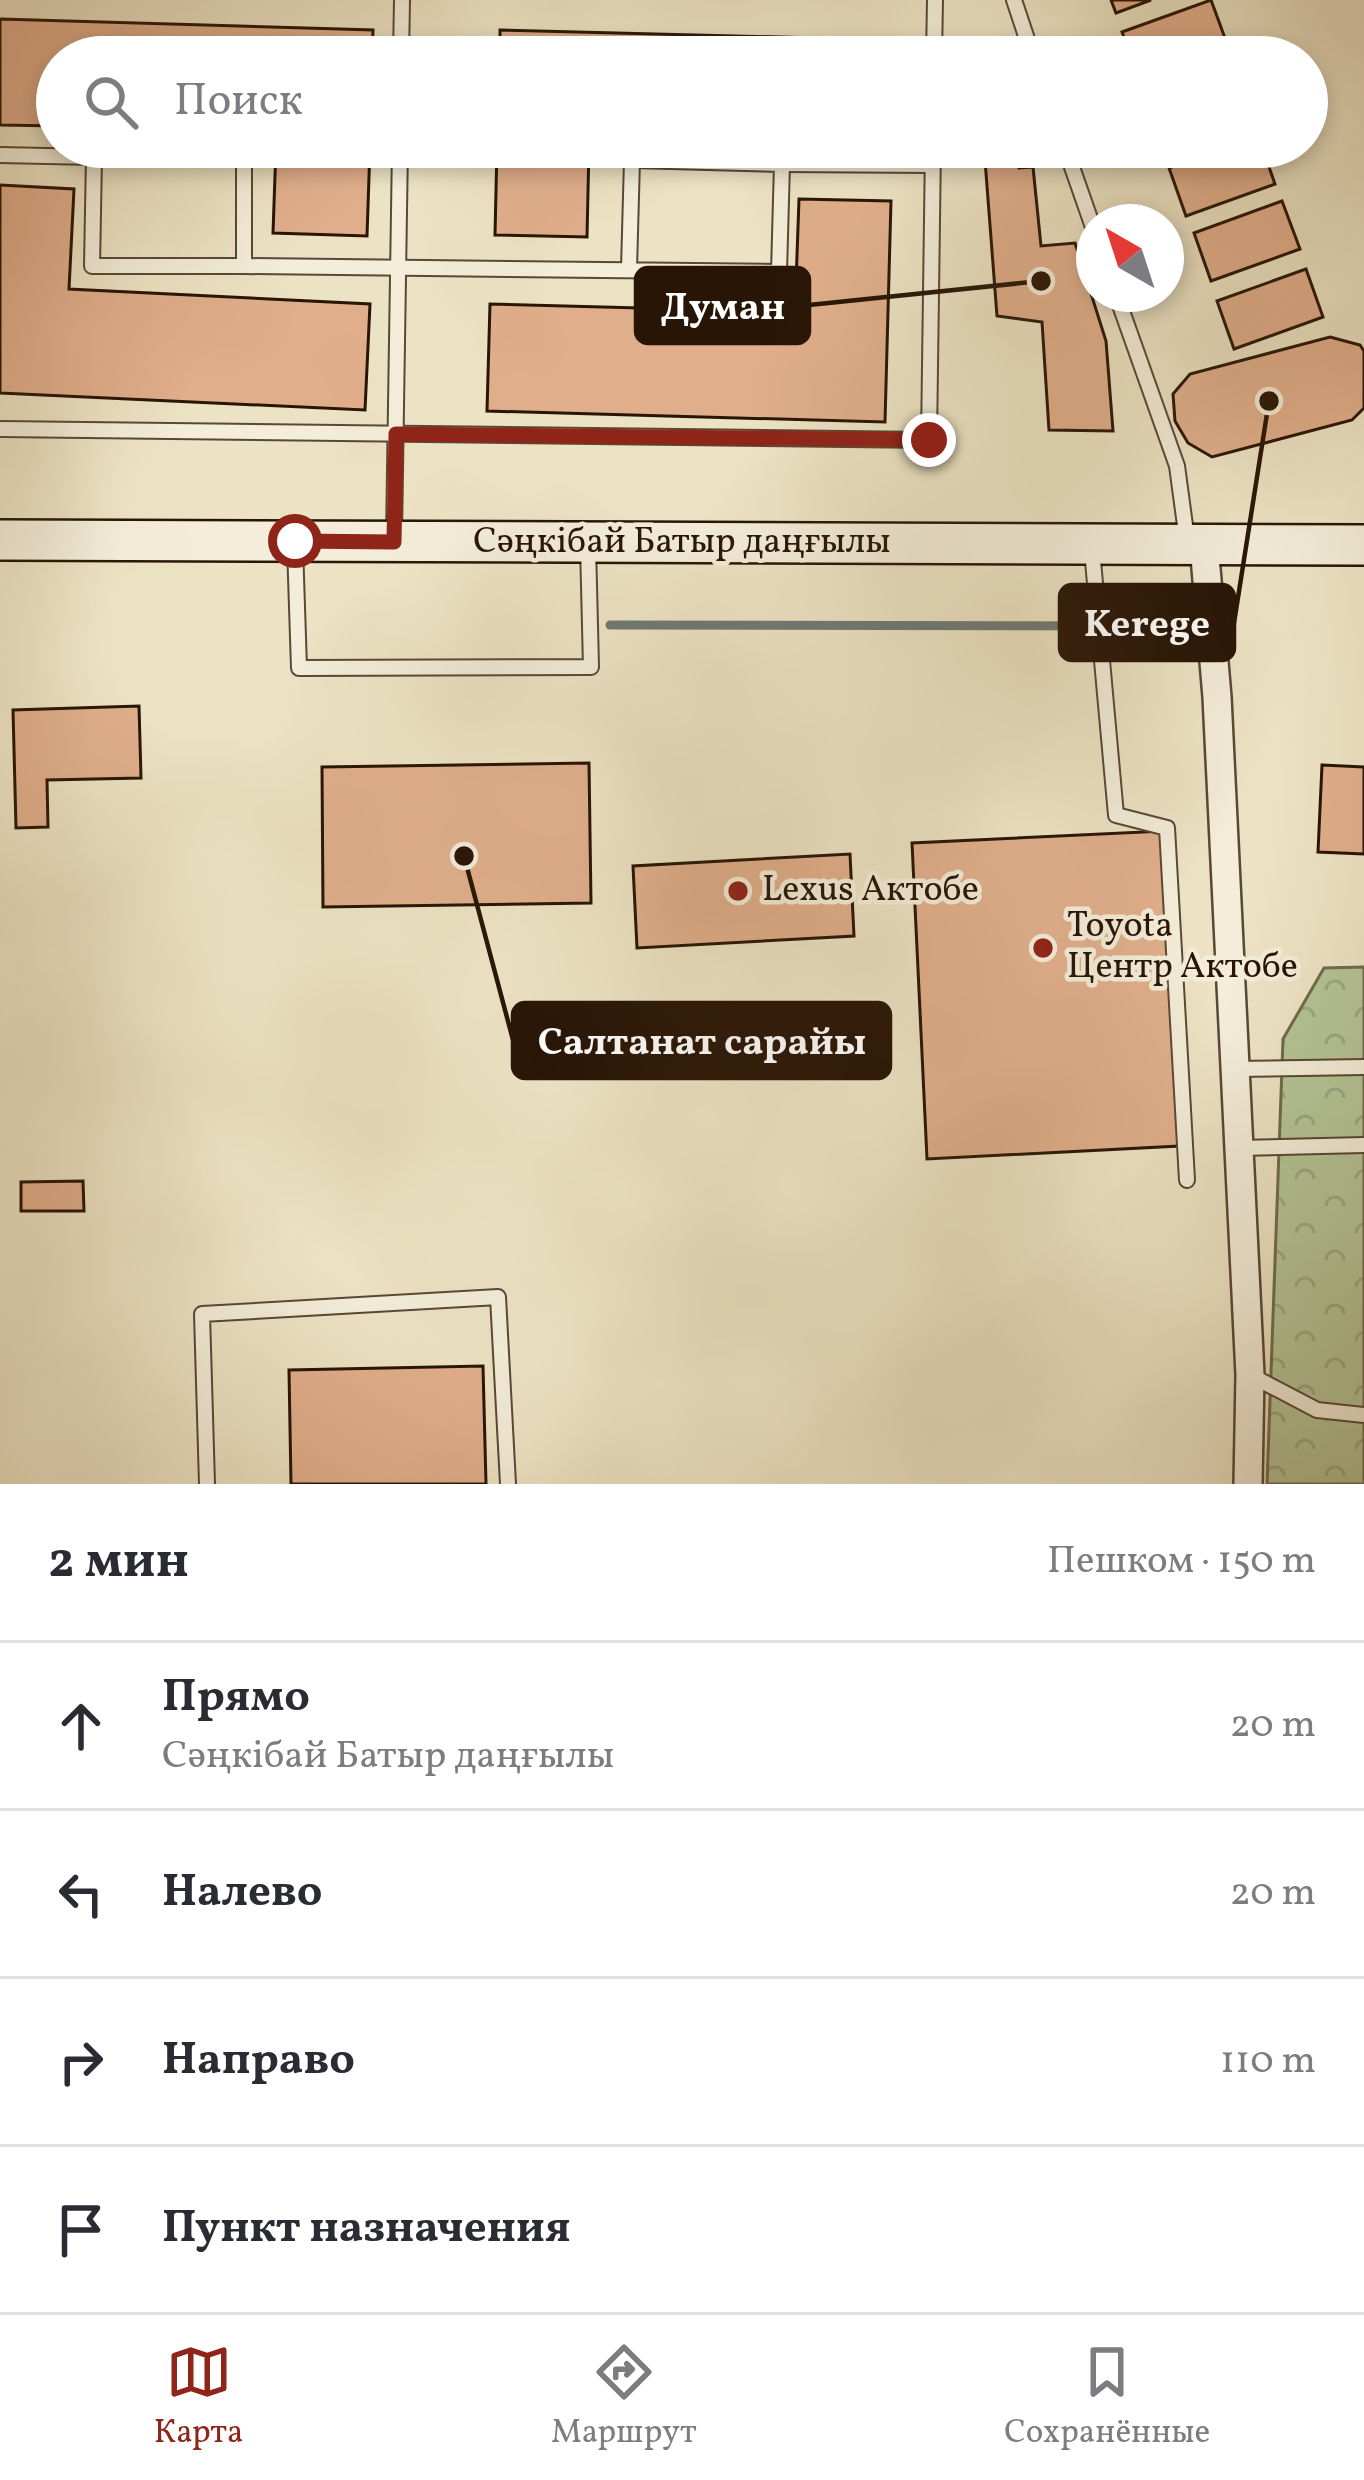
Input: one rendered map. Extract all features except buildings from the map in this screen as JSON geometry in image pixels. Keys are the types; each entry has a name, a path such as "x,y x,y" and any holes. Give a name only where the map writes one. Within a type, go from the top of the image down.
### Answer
{"main road":[{"name":"Сәңкібай Батыр даңғылы","path":"0,540 1364,545"}],"street":[{"path":"1196,545 1236,1070 1250,1375 1248,1484"}],"lane":[{"path":"401,36 402,0"},
{"path":"934,36 935,0"},
{"path":"1013,0 1026,36"},
{"path":"0,155 36,156"},
{"path":"94,168 92,266 779,272 782,168"},
{"path":"244,168 244,266"},
{"path":"394,542 400,168"},
{"path":"629,268 632,168"},
{"path":"0,429 929,440 933,168"},
{"path":"1072,168 1085,204"},
{"path":"1123,312 1177,466 1196,545"},
{"path":"295,541 299,668 591,667 588,542"},
{"path":"1092,544 1116,815 1167,828 1187,1180"},
{"path":"1236,1070 1364,1067"},
{"path":"1239,1148 1364,1145"},
{"path":"207,1484 202,1314 499,1297 508,1484"},
{"path":"1250,1375 1317,1410 1364,1415"}],"green space":[{"path":"1364,967 1364,1484 1267,1484 1283,1039 1324,968"}],"waterway":[{"path":"610,625 1186,626"}],"place":[{"name":"Думан","path":"1041,281"},
{"name":"Kerege","path":"1269,401"},
{"name":"Салтанат сарайы","path":"464,856"},
{"name":"Lexus Актобе","path":"738,891"},
{"name":"Toyota Центр Актобе","path":"1043,948"}],"route":[{"path":"295,541 394,542 396,434 929,440"}]}
